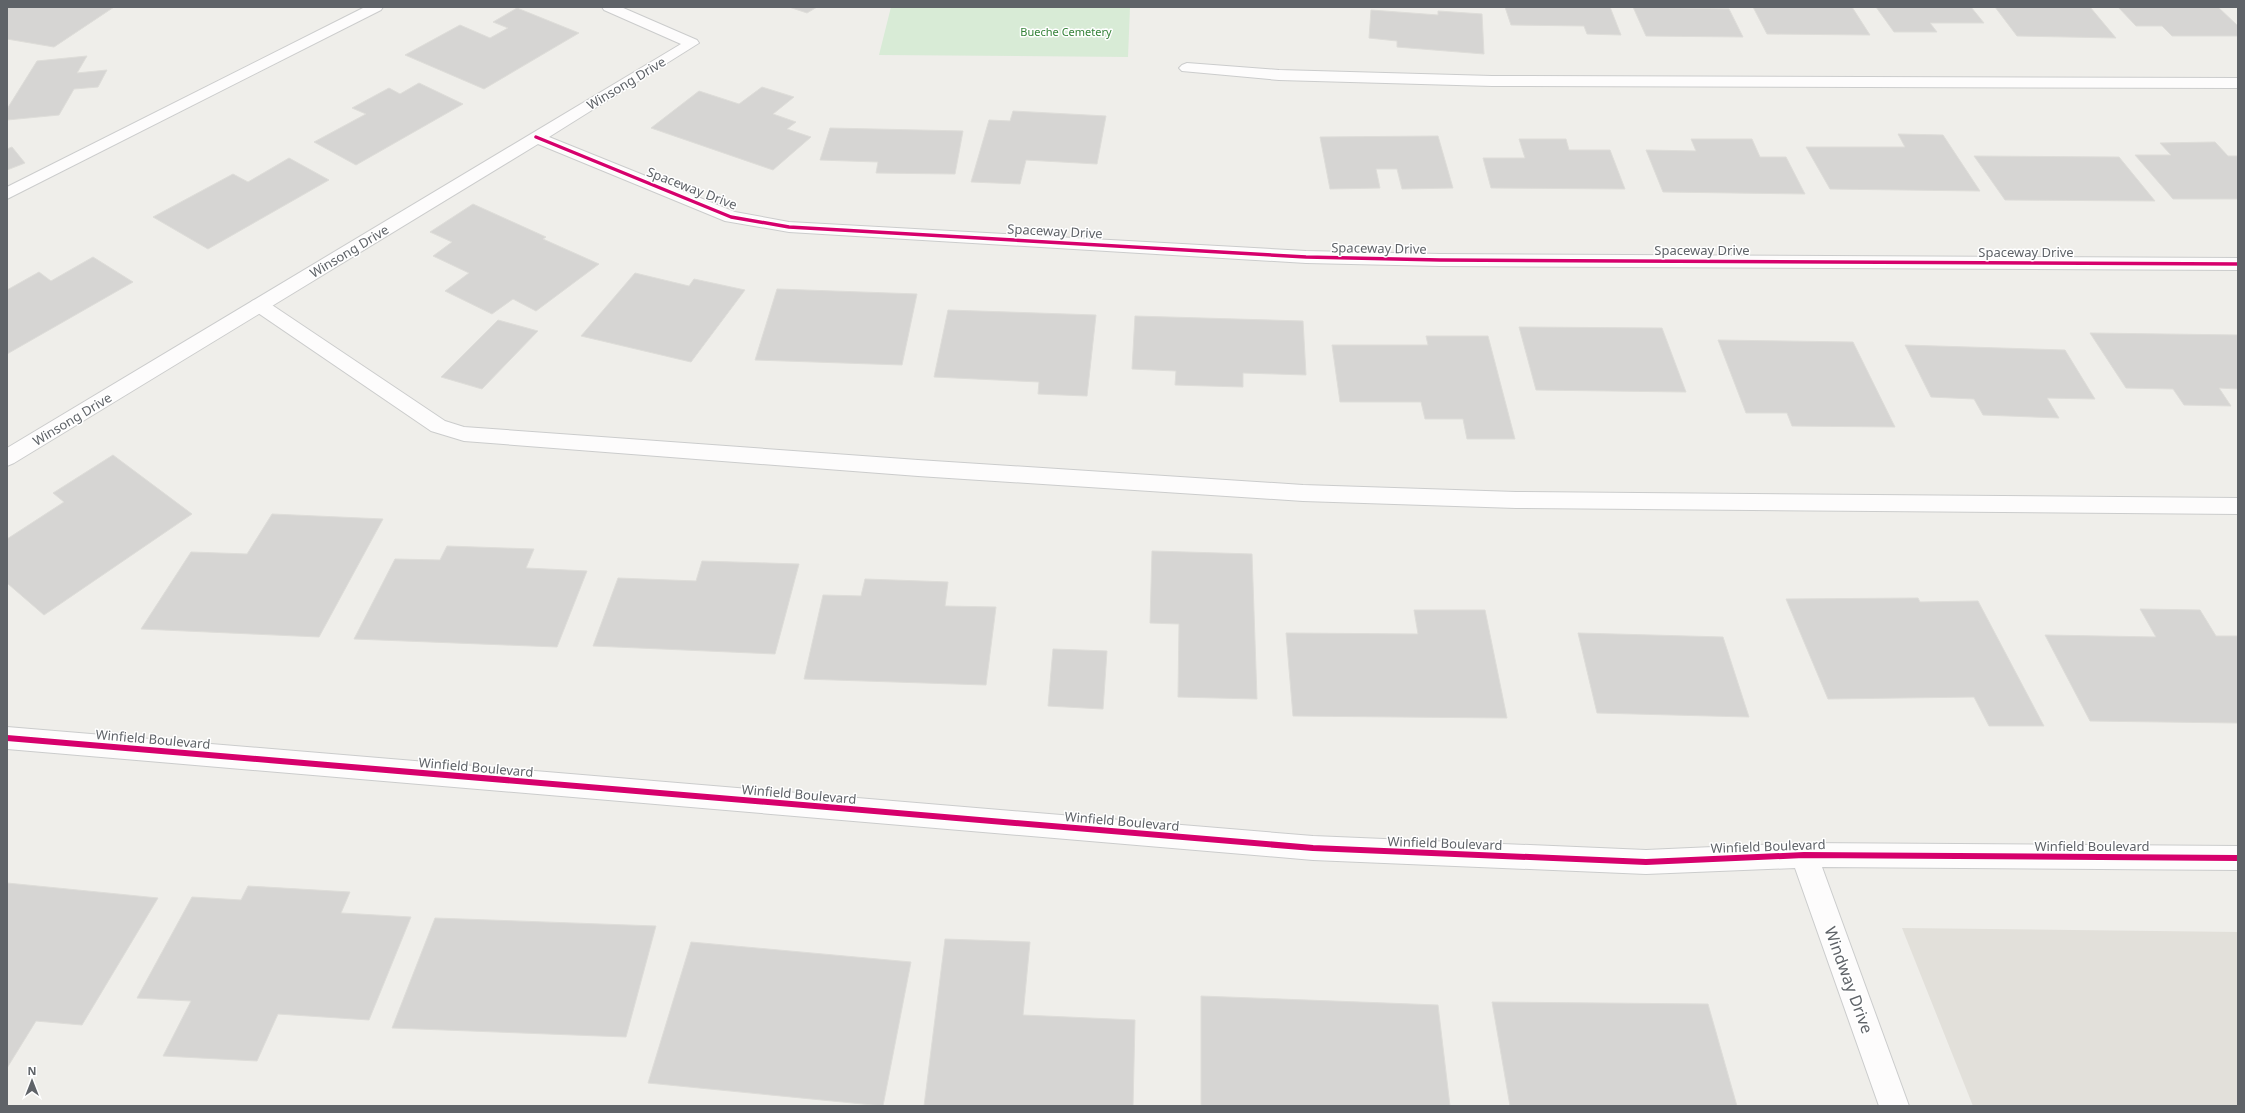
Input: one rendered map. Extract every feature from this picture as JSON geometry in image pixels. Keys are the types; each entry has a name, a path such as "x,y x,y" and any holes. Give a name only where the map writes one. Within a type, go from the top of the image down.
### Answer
{"street":[{"path":"7,194 376,7"},
{"name":"Winsong Drive","path":"7,458 692,43 609,7"},
{"path":"1187,68 1279,75 1492,82 2238,83"},
{"name":"Spaceway Drive","path":"536,137 731,217 789,227 1306,257 1440,260 2238,264"},
{"path":"259,305 438,426 464,434 886,466 1303,493 1516,500 2238,506"},
{"name":"Winfield Boulevard","path":"7,738 1313,848 1646,862 1804,855 2238,858"},
{"name":"Windway Drive","path":"1804,855 1894,1106"}],"shaded area":[{"path":"1902,928 2238,932 2238,1106 1973,1106"}],"green space":[{"name":"Bueche Cemetery","path":"891,7 1130,7 1128,57 879,55"}],"building":[{"path":"7,7 114,7 54,47 7,39"},
{"path":"789,7 817,7 807,13"},
{"path":"1505,7 1610,7 1621,35 1587,34 1584,26 1511,25"},
{"path":"1633,7 1729,9 1743,37 1646,36"},
{"path":"1753,7 1852,7 1870,35 1767,34"},
{"path":"1876,7 1971,7 1984,23 1930,23 1937,32 1894,32"},
{"path":"1995,7 2090,7 2116,38 2017,36"},
{"path":"2118,7 2218,7 2238,26 2238,36 2172,36 2162,26 2136,26"},
{"path":"517,8 579,33 484,89 405,55 460,25 490,38 508,28 493,22"},
{"path":"1371,10 1438,15 1438,11 1482,14 1484,54 1397,47 1397,41 1369,38"},
{"path":"87,56 77,73 107,70 98,87 74,89 59,115 7,120 7,109 37,61"},
{"path":"419,83 463,104 356,165 314,142 366,114 352,108 389,88 400,94"},
{"path":"762,87 794,97 773,114 796,122 787,129 811,137 773,170 651,128 699,91 739,104"},
{"path":"1013,111 1106,116 1097,164 1026,160 1020,184 971,182 989,120 1010,121"},
{"path":"830,128 963,131 955,174 876,173 878,162 820,160"},
{"path":"1898,134 1943,135 1980,191 1830,189 1806,147 1905,147"},
{"path":"1438,136 1453,188 1402,189 1397,169 1376,169 1380,188 1330,189 1320,137"},
{"path":"1519,139 1566,139 1569,150 1610,150 1625,189 1491,188 1483,158 1525,158"},
{"path":"1691,139 1752,139 1760,157 1786,157 1805,194 1663,192 1646,150 1696,151"},
{"path":"2215,142 2228,156 2238,156 2238,199 2173,199 2135,155 2171,155 2160,143"},
{"path":"12,147 25,163 7,170 7,149"},
{"path":"1974,156 2119,157 2155,201 2005,200"},
{"path":"289,158 329,180 208,249 153,217 233,174 248,182"},
{"path":"473,204 546,237 543,239 599,264 536,311 513,299 492,314 445,291 469,273 433,256 452,242 430,232"},
{"path":"93,257 133,282 7,354 7,290 39,272 51,281"},
{"path":"635,273 689,286 694,279 745,290 691,362 581,336"},
{"path":"777,289 917,294 902,365 755,360"},
{"path":"948,310 1096,315 1087,396 1038,394 1039,382 934,377"},
{"path":"1135,316 1303,321 1306,375 1243,373 1243,387 1175,385 1176,371 1132,369"},
{"path":"498,320 538,331 482,389 441,377"},
{"path":"1519,327 1662,328 1686,392 1536,390"},
{"path":"2090,333 2238,335 2238,389 2219,388 2231,406 2184,405 2173,389 2126,388"},
{"path":"1426,336 1488,336 1515,439 1467,439 1463,419 1425,419 1421,402 1340,402 1332,345 1428,345"},
{"path":"1718,340 1853,342 1895,427 1792,426 1787,413 1746,413"},
{"path":"1905,345 2065,350 2095,399 2047,398 2059,418 1983,415 1974,399 1931,397"},
{"path":"113,455 192,514 44,615 7,583 7,539 64,502 53,493"},
{"path":"272,514 383,519 319,637 141,629 191,552 247,554"},
{"path":"447,546 534,549 526,568 587,571 557,647 354,639 395,559 440,560"},
{"path":"1152,551 1252,554 1257,699 1178,697 1179,624 1150,623"},
{"path":"702,561 799,564 775,654 593,646 618,578 696,581"},
{"path":"865,579 948,582 945,606 996,607 986,685 804,679 823,595 861,596"},
{"path":"1918,598 1920,602 1978,601 2044,726 1989,726 1974,697 1828,699 1786,599"},
{"path":"2140,609 2200,610 2216,636 2238,636 2238,723 2090,721 2045,635 2156,637"},
{"path":"1414,610 1485,610 1507,718 1293,716 1286,633 1418,634"},
{"path":"1578,633 1723,637 1749,717 1597,713"},
{"path":"1053,649 1107,651 1103,709 1048,706"},
{"path":"7,883 158,898 82,1025 36,1021 7,1068"},
{"path":"248,886 350,892 341,913 411,917 369,1020 278,1014 257,1061 163,1056 191,1001 137,998 192,897 241,900"},
{"path":"435,918 656,926 626,1037 392,1028"},
{"path":"945,939 1030,942 1023,1015 1135,1020 1133,1106 924,1106"},
{"path":"691,942 911,962 883,1106 648,1083"},
{"path":"1201,996 1438,1005 1450,1106 1201,1106"},
{"path":"1492,1002 1708,1004 1737,1106 1510,1106"}],"cycle path":[{"path":"536,137 731,217 789,227 1306,257 1440,260 2238,264"},
{"path":"7,738 1313,848 1646,862 1804,855 2238,858"}]}
